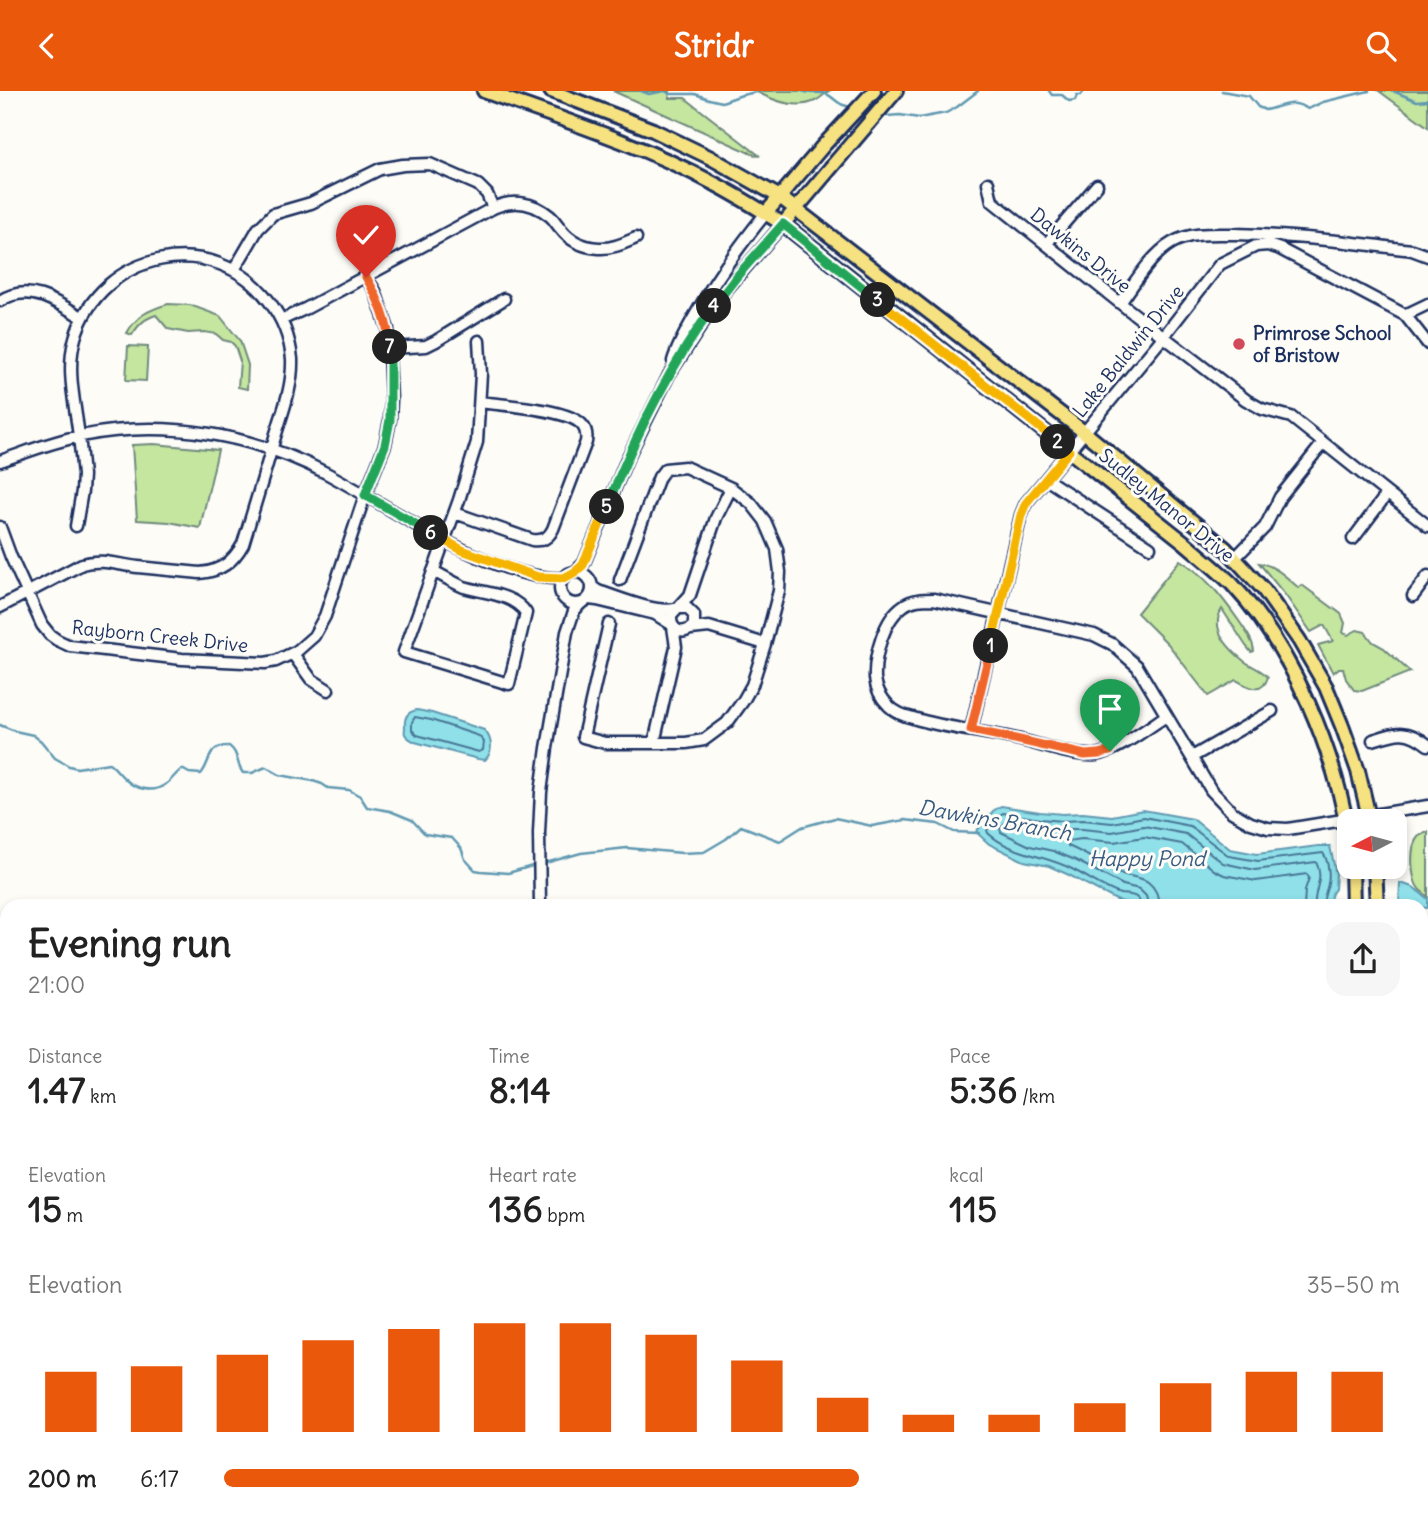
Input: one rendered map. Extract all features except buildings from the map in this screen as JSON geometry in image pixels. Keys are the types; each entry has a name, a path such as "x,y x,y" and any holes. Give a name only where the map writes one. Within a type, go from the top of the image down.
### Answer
{"main road":[{"name":"Sudley Manor Drive","path":"484,91 606,134 648,152 713,183 783,224 1212,566 1261,620 1282,652 1313,715 1334,771 1343,809"},
{"name":"Sudley Manor Drive","path":"551,91 653,130 711,158 780,197 1084,432 1226,549 1264,590 1299,640 1326,687 1358,771 1368,809"},
{"path":"783,224 896,91"},
{"path":"766,213 871,95"},
{"path":"1352,879 1353,899"},
{"path":"1376,879 1377,899"}],"street":[{"path":"234,270 258,229 273,214 311,203 380,169 430,164 478,185 487,194 494,208"},
{"name":"Dawkins Drive","path":"988,183 992,201 1119,303 1246,400 1262,409 1291,417 1428,526"},
{"path":"1047,243 1097,185"},
{"path":"281,320 506,203 533,206 549,215 566,235 589,247 608,248 636,238"},
{"path":"669,375 677,349 710,289 766,213"},
{"path":"0,461 79,436 128,429 176,430 230,437 272,450 327,474 462,550 538,577 564,578 583,565 627,459 669,375 726,290 783,224"},
{"path":"1119,303 1161,251 1174,242 1192,236 1278,235 1412,250 1428,256"},
{"name":"Lake Baldwin Drive","path":"971,730 1026,503 1220,264 1252,248 1272,246 1405,314 1428,344"},
{"path":"0,607 90,561 200,573 225,566 238,552 243,544 272,450 292,375 291,351 281,320 261,292 234,270 185,257 143,264 110,282 83,318 73,345 71,369 83,475 76,526"},
{"name":"Rayborn Creek Drive","path":"0,527 44,628 57,641 70,646 181,659 254,664 276,661 293,654 306,644 320,626 385,445 390,420 388,329 375,291 366,277"},
{"path":"0,301 15,294 37,294 83,318"},
{"path":"390,348 426,346 504,299"},
{"path":"1405,314 1428,305"},
{"path":"433,571 461,586 515,601 523,607 526,613 509,684 404,652 433,571 455,513 477,442 480,341"},
{"path":"455,513 541,541 550,535 553,529 586,442 586,430 574,419 544,410 480,402"},
{"path":"1235,558 1265,527 1280,497 1323,443"},
{"path":"608,624 583,737 606,743 686,743 704,740 727,723 752,685 779,591 780,572 777,549 765,521 751,503 731,488 685,467 665,469 659,477 621,580"},
{"path":"1046,479 1150,547"},
{"path":"654,743 676,647 671,616 690,595 716,518 731,488"},
{"path":"1353,538 1387,494"},
{"path":"540,899 539,832 547,748 567,632 574,611 584,602 591,584 590,567 597,532"},
{"path":"575,572 585,575 598,591 660,610 687,608 709,627 765,645"},
{"path":"1413,596 1428,576"},
{"path":"538,577 570,603 595,599 655,614 679,632 709,627"},
{"path":"564,578 561,585 567,612 567,632"},
{"path":"676,647 695,621 690,595"},
{"path":"1166,716 1110,751 1085,755 899,714 879,694 875,680 885,627 903,605 917,599 933,599 1094,635 1112,644 1137,666 1211,790 1232,812 1251,823 1268,828 1288,829 1337,821"},
{"path":"293,654 311,679 328,690"},
{"path":"1192,757 1272,711"},
{"path":"1373,740 1402,732 1419,737 1428,745"},
{"path":"1407,810 1428,806"}],"green space":[{"path":"613,91 670,91 669,98 685,98 760,156 755,155"},
{"path":"755,91 829,91 815,101 800,105 776,100"},
{"path":"1379,91 1428,91 1428,127"},
{"path":"168,304 190,305 220,316 240,341 248,365 247,389 238,387 240,361 235,346 216,334 168,329 156,315 142,322 132,335 127,333 144,314"},
{"path":"128,346 148,347 146,381 126,380"},
{"path":"154,444 218,450 200,528 137,520 132,445"},
{"path":"1180,560 1213,587 1246,632 1254,651 1251,652 1222,609 1219,631 1227,645 1238,656 1268,677 1262,686 1254,688 1236,680 1208,696 1168,644 1137,613"},
{"path":"1259,563 1276,569 1299,588 1302,585 1341,614 1345,623 1343,633 1348,635 1357,630 1365,632 1373,642 1384,648 1410,672 1362,691 1354,690 1346,679 1343,668 1333,673 1318,645 1333,641 1324,625 1311,632"},
{"path":"1428,832 1428,897 1416,884 1412,863 1415,842 1419,836"}],"water":[{"path":"417,710 484,730 489,737 490,753 485,760 478,759 415,742 405,733 406,718"},
{"name":"Happy Pond","path":"1001,806 1040,812 1112,816 1143,810 1193,819 1230,849 1257,854 1330,846 1336,874 1335,889 1331,899 1114,899 1049,866 1024,861 989,844 976,832 993,811"},
{"path":"1400,883 1413,887 1428,899 1399,899"}],"waterway":[{"path":"641,91 649,94 665,91 670,94 695,94 722,102 761,91"},
{"path":"802,91 826,94 853,108"},
{"path":"880,114 919,118 946,113 978,91"},
{"path":"1049,91 1052,95 1062,95 1069,101 1075,100 1077,95 1084,91"},
{"path":"1222,91 1249,96 1258,107 1265,110 1286,104 1296,104 1308,109 1323,102 1369,91"},
{"path":"1393,91 1417,101 1428,100"},
{"name":"Dawkins Branch","path":"0,725 33,735 55,758 69,766 77,768 109,763 129,782 144,789 161,787 182,769 201,774 213,751 229,746 243,773 252,773 266,767 280,775 313,781 328,788 349,790 360,796 367,807 390,811 412,820 425,834 452,838 475,870 508,873 536,865"},
{"name":"Dawkins Branch","path":"542,864 581,853 627,848 682,853 704,852 741,826 780,841 802,827 835,818 872,826 905,820 938,824 954,832 979,833"}],"place":[{"name":"Primrose School of Bristow","path":"1239,344"}],"route":[{"path":"366,277 375,291 388,329 391,400 385,445 365,495 462,550 538,577 564,578 583,565 627,459 669,375 707,316 783,224 1069,451 1026,503 1021,515 971,730 1085,755 1110,751"}]}
